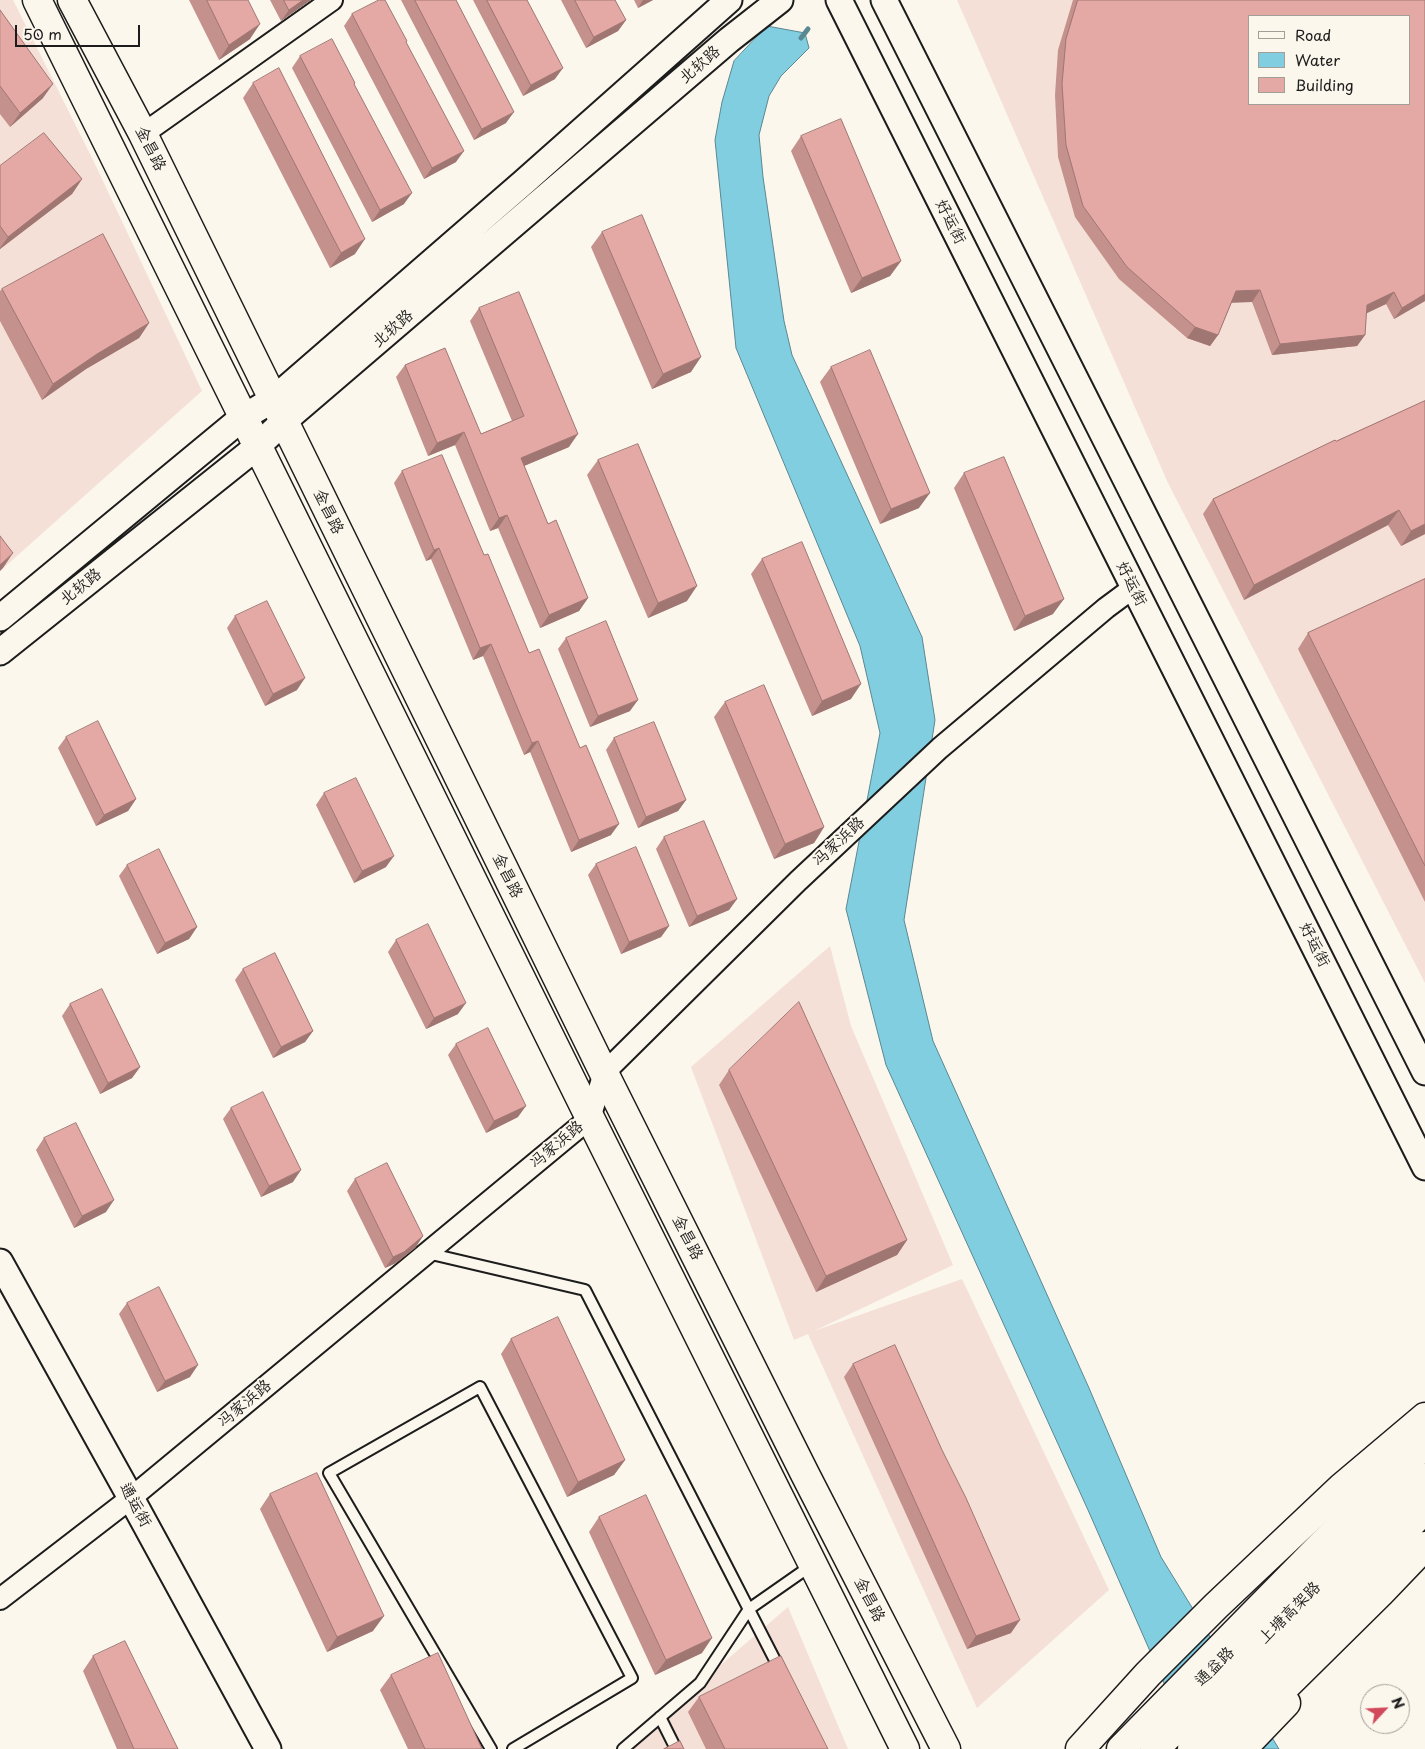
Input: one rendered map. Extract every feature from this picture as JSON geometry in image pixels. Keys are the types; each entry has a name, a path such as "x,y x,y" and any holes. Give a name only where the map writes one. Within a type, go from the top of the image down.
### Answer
{"main road":[{"name":"金昌路","path":"36,0 242,418 258,446 590,1118 905,1749"},
{"name":"金昌路","path":"72,0 143,134 604,1073 806,1476 946,1749"},
{"path":"1080,1749 1148,1674 1216,1606 1342,1487 1425,1417"},
{"path":"1121,1749 1346,1520 1425,1444"},
{"name":"通益路","path":"1133,1749 1425,1458"},
{"name":"上塘高架路","path":"1154,1749 1425,1478"},
{"name":"上塘高架路","path":"1192,1749 1425,1510"},
{"path":"1242,1749 1264,1709 1425,1533"},
{"path":"1222,1749 1425,1546"},
{"path":"1208,1749 1324,1663 1425,1566"}],"street":[{"path":"143,134 332,0"},
{"name":"北软路","path":"0,652 258,446 279,411 524,182 729,0"},
{"name":"北软路","path":"0,618 242,418 279,411 780,0"},
{"name":"好运街","path":"839,0 1425,1167"},
{"path":"884,0 1425,1072"},
{"name":"冯家浜路","path":"0,1599 131,1498 590,1118 604,1073 861,821 940,748 1106,608 1133,588"},
{"name":"通运街","path":"0,1262 268,1749"}],"lane":[{"path":"427,1253 585,1290 784,1679"},
{"path":"491,1749 329,1473 480,1387 632,1678 513,1749"},
{"path":"623,1749 700,1683 749,1609 812,1564"},
{"path":"660,1717 676,1749"}],"shaded area":[{"path":"0,0 13,0 94,162 202,391 0,571"},
{"path":"957,0 1425,0 1425,983 1168,483"},
{"path":"830,946 851,1026 953,1265 814,1331 962,1279 1109,1590 977,1708 808,1334 794,1340 691,1067"},
{"path":"788,1607 848,1749 623,1749"}],"water":[{"path":"767,26 805,33 809,48 781,76 769,96 759,135 763,177 784,321 792,355 922,637 935,720 904,920 933,1041 1089,1388 1161,1557 1279,1749 1193,1749 1088,1510 886,1065 846,909 880,733 860,646 736,348 715,140 722,102 734,61"}],"building":[{"path":"207,0 248,0 260,24 229,45"},
{"path":"284,0 303,0 289,10"},
{"path":"379,0 385,0 464,151 432,168 352,14"},
{"path":"415,0 456,0 514,112 482,129"},
{"path":"487,0 527,0 563,68 531,85"},
{"path":"575,0 615,0 626,20 594,37"},
{"path":"1078,0 1425,0 1425,294 1402,308 1394,292 1367,305 1365,335 1280,344 1260,290 1236,291 1218,335 1195,327 1127,267 1083,206 1066,145 1062,84 1066,39"},
{"path":"0,10 53,84 20,113 0,86"},
{"path":"332,39 412,193 380,210 300,56"},
{"path":"279,68 365,239 341,253 253,83"},
{"path":"841,119 901,261 862,278 801,136"},
{"path":"44,133 82,179 8,237 0,226 0,166"},
{"path":"642,215 701,357 663,374 602,232"},
{"path":"103,234 149,323 97,354 53,384 2,289"},
{"path":"519,292 578,434 521,458 548,524 556,520 588,598 549,615 507,515 499,518 464,432 437,443 405,365 445,348 481,434 524,416 479,308"},
{"path":"870,350 930,493 891,509 831,367"},
{"path":"1425,401 1425,524 1411,531 1399,510 1254,585 1213,499 1335,440"},
{"path":"638,444 697,586 658,603 598,460"},
{"path":"442,455 484,555 488,554 529,653 539,649 580,748 586,745 619,824 579,840 538,741 532,743 491,644 480,648 439,548 434,550 402,471"},
{"path":"1004,457 1064,599 1025,616 964,473"},
{"path":"0,536 13,553 0,565"},
{"path":"802,542 861,684 822,701 762,559"},
{"path":"1425,579 1425,866 1308,633"},
{"path":"267,601 305,678 273,694 235,616"},
{"path":"606,621 638,700 598,716 566,638"},
{"path":"764,685 824,827 785,844 725,702"},
{"path":"98,721 136,799 104,815 66,737"},
{"path":"654,722 686,800 646,817 614,738"},
{"path":"356,778 394,856 362,871 324,793"},
{"path":"704,821 737,899 697,916 664,837"},
{"path":"636,847 669,926 629,942 596,864"},
{"path":"159,849 197,927 165,943 127,865"},
{"path":"428,924 466,1003 434,1018 396,940"},
{"path":"275,953 313,1031 281,1047 243,969"},
{"path":"102,989 140,1067 108,1083 70,1004"},
{"path":"799,1002 907,1240 826,1276 729,1070"},
{"path":"488,1028 526,1106 494,1121 456,1044"},
{"path":"263,1092 301,1170 269,1186 231,1108"},
{"path":"76,1123 114,1200 82,1216 44,1138"},
{"path":"387,1163 423,1236 404,1252 393,1257 355,1179"},
{"path":"159,1287 198,1365 165,1381 127,1303"},
{"path":"558,1317 625,1460 578,1482 511,1339"},
{"path":"895,1345 1020,1620 976,1636 853,1364"},
{"path":"317,1473 384,1616 337,1637 270,1494"},
{"path":"646,1495 712,1638 666,1660 599,1517"},
{"path":"125,1641 178,1749 134,1749 93,1656"},
{"path":"438,1653 482,1749 425,1749 391,1675"},
{"path":"781,1656 828,1749 725,1749 699,1697"},
{"path":"680,1741 684,1749 664,1749"}],"waterway":[{"path":"801,38 808,29"}]}
